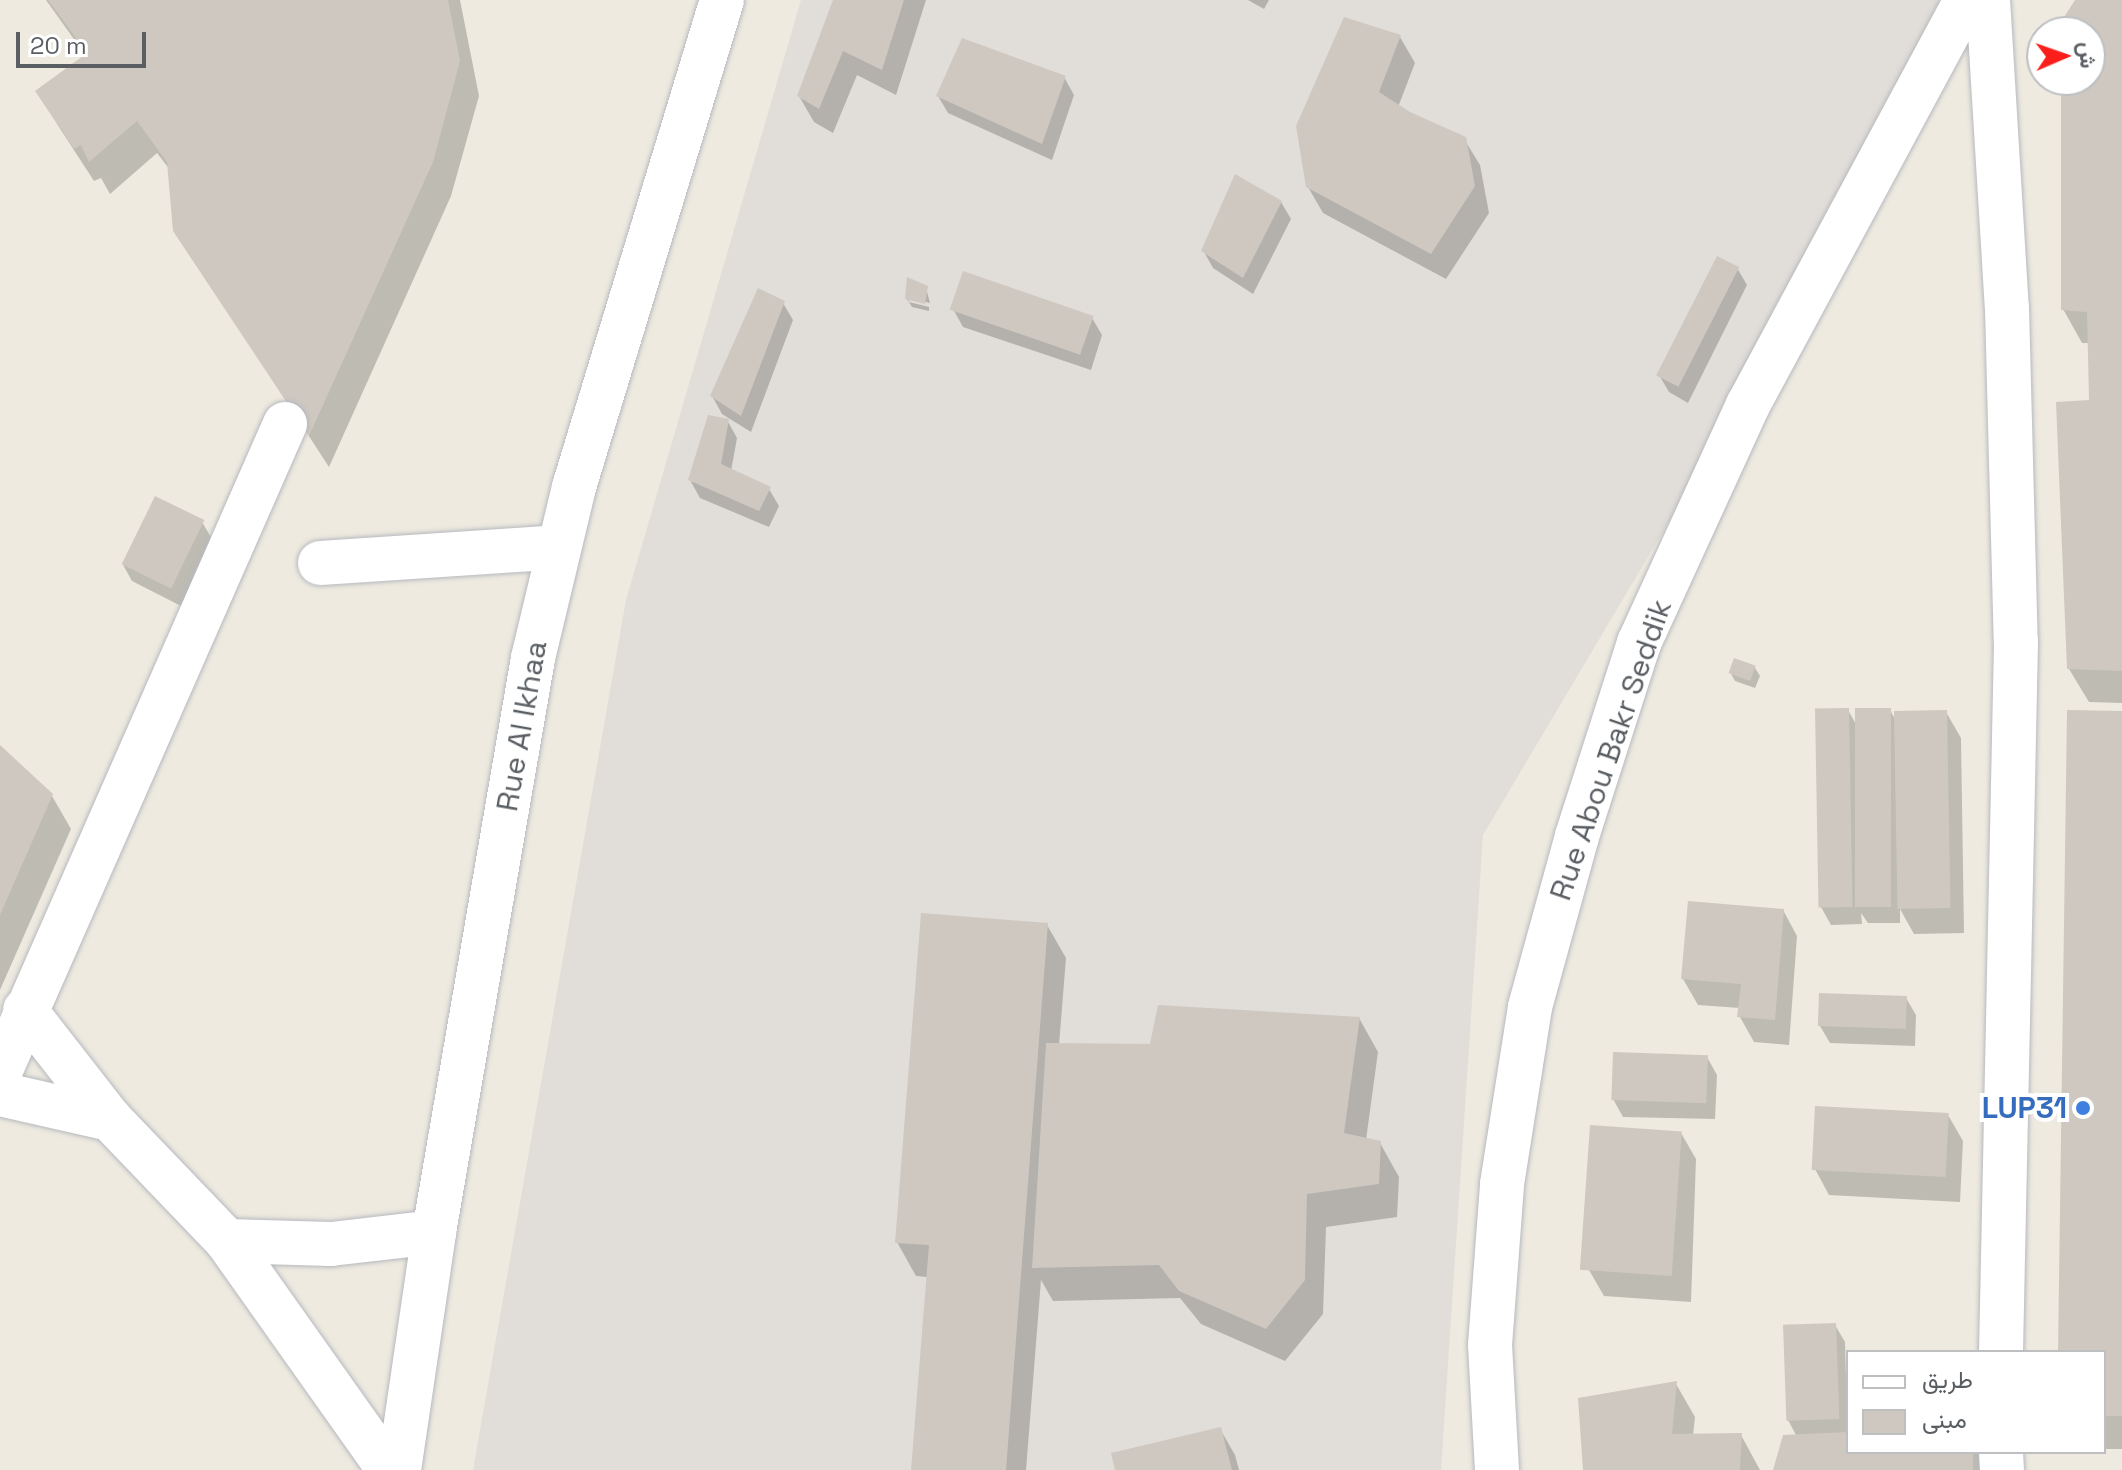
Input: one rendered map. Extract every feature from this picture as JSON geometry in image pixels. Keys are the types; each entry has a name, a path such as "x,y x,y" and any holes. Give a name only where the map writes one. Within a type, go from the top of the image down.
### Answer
{"street":[{"name":"Rue Al Ikhaa","path":"399,1470 434,1232 533,658 558,547 668,171 722,0"},
{"name":"Rue Abou Bakr Seddik","path":"1497,1470 1490,1345 1502,1184 1530,1007 1577,836 1639,643 1748,405 1966,0"},
{"path":"1988,0 2007,308 2016,642 2001,1350"},
{"path":"0,1072 285,424"},
{"path":"320,563 558,547"},
{"path":"25,1010 110,1119 227,1241 389,1470"},
{"path":"0,1094 110,1119"},
{"path":"227,1241 331,1244 434,1232"}],"shaded area":[{"path":"801,0 1952,0 1820,267 1483,835 1441,1470 473,1470 626,600"}],"building":[{"path":"48,0 448,0 460,61 433,162 309,436 173,231 167,162 137,121 89,162 81,145 74,149 35,91 87,53"},
{"path":"833,0 904,0 882,70 843,51 819,109 797,96"},
{"path":"2075,0 2122,0 2122,671 2067,669 2056,402 2089,400 2087,312 2061,310 2061,96 2106,96 2106,16 2065,16"},
{"path":"1344,17 1401,35 1379,92 1410,112 1466,137 1475,186 1431,254 1306,187 1296,126"},
{"path":"962,38 1066,76 1042,144 936,96"},
{"path":"1235,174 1282,201 1243,278 1201,251"},
{"path":"1717,256 1739,267 1678,387 1656,375"},
{"path":"963,271 1093,316 1080,355 950,310"},
{"path":"907,277 928,286 925,304 905,299"},
{"path":"758,288 785,301 741,416 710,396"},
{"path":"708,415 729,419 721,464 771,487 759,511 688,480"},
{"path":"155,496 204,520 171,588 122,564"},
{"path":"1734,658 1756,666 1750,681 1729,673"},
{"path":"1849,708 1852,907 1818,908 1815,709"},
{"path":"1855,708 1891,708 1891,907 1855,907"},
{"path":"1947,710 1950,908 1897,909 1894,711"},
{"path":"2067,710 2122,711 2122,1416 2106,1416 2106,1350 2058,1350"},
{"path":"0,745 53,794 0,915"},
{"path":"1688,901 1784,909 1775,1020 1737,1017 1741,984 1681,979"},
{"path":"921,913 1048,923 1006,1470 911,1470 929,1245 895,1243"},
{"path":"1819,993 1907,996 1906,1029 1818,1026"},
{"path":"1158,1005 1360,1017 1344,1133 1381,1141 1379,1184 1307,1194 1305,1280 1266,1329 1179,1291 1159,1265 1032,1268 1046,1043 1150,1044"},
{"path":"1613,1052 1708,1055 1706,1103 1611,1100"},
{"path":"1815,1106 1949,1113 1945,1177 1812,1170"},
{"path":"1590,1125 1682,1131 1672,1276 1580,1270"},
{"path":"1836,1323 1839,1419 1786,1421 1783,1325"},
{"path":"1677,1381 1672,1434 1742,1433 1740,1470 1583,1470 1578,1398"},
{"path":"1221,1427 1232,1470 1115,1470 1111,1453"},
{"path":"1846,1432 1846,1454 1973,1454 1973,1470 1773,1470 1783,1435"}],"place":[{"name":"LUP31","path":"2083,1108"}]}
